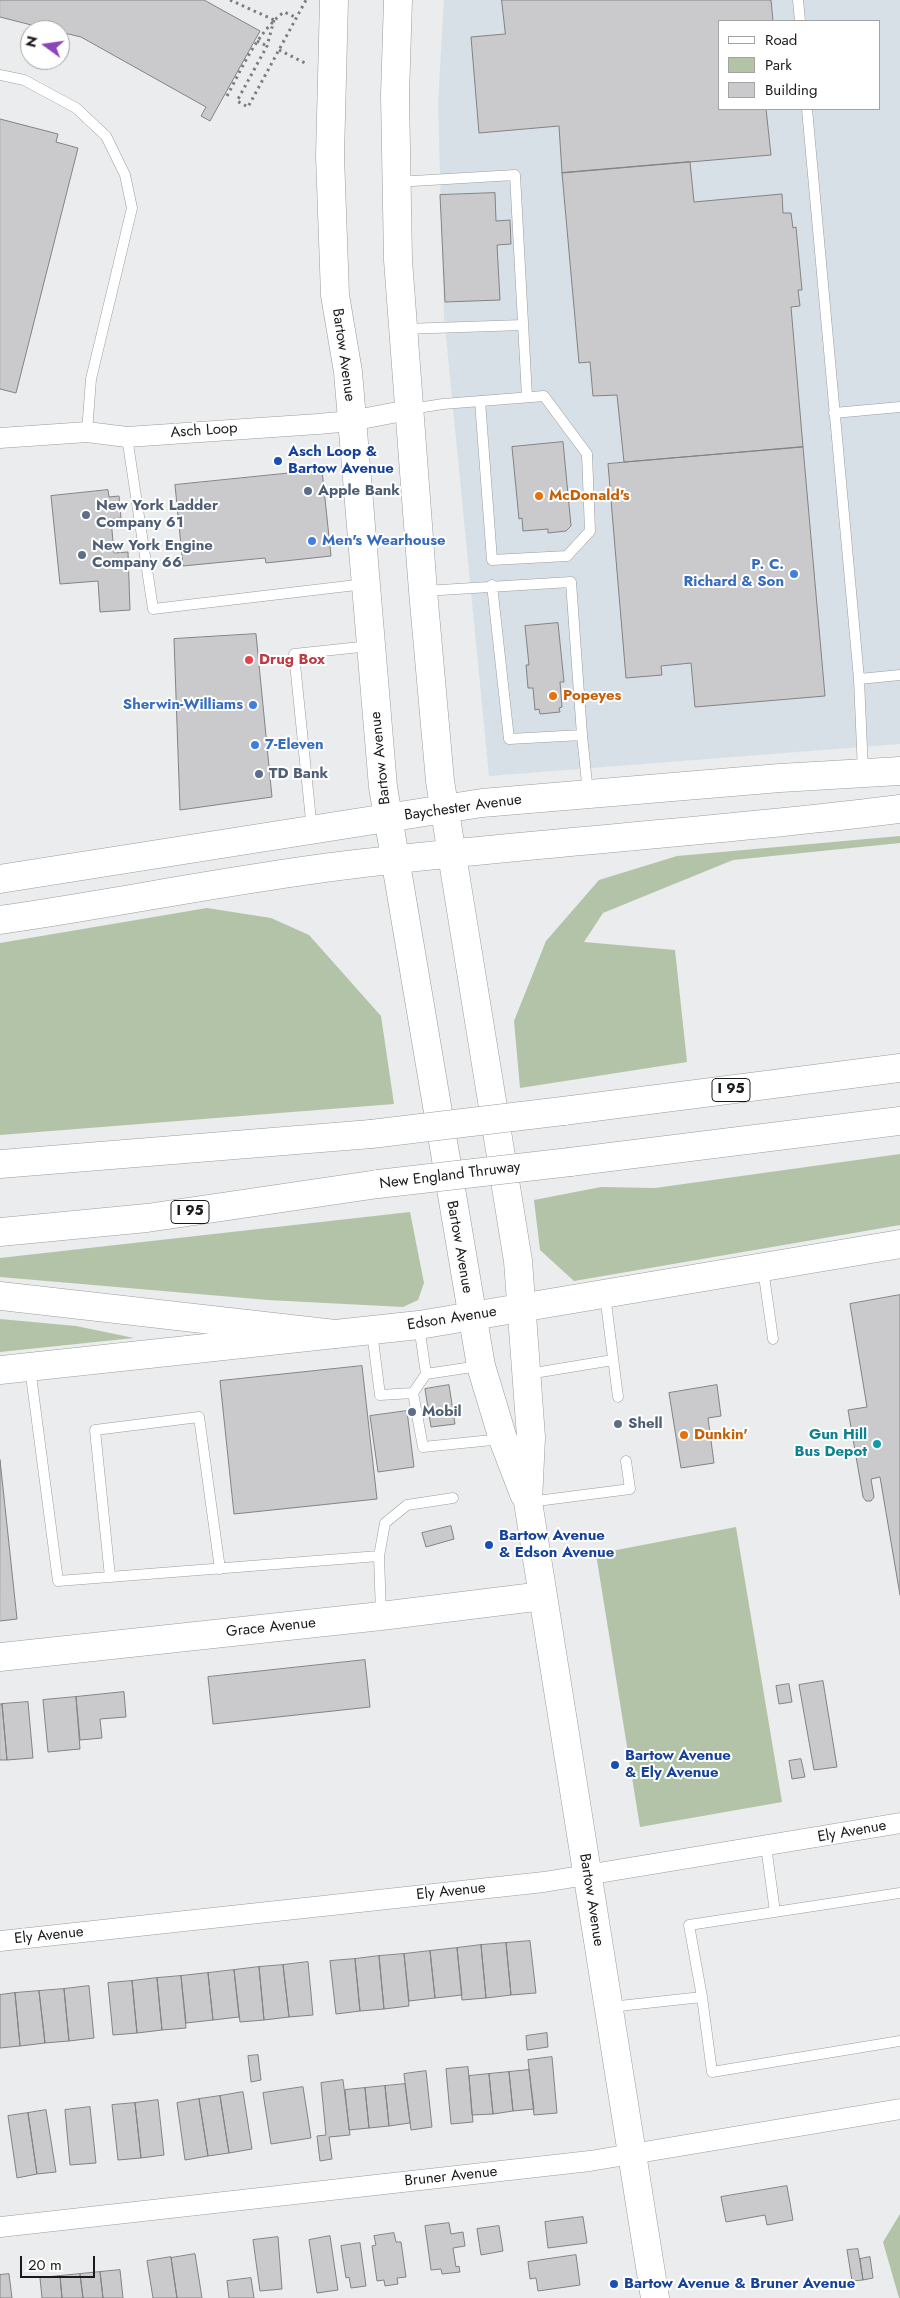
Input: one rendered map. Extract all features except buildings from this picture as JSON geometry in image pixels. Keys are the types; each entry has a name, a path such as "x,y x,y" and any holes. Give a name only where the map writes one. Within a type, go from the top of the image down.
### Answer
{"main road":[{"name":"Bartow Avenue","path":"334,0 330,88 331,224 335,295 348,372 387,819 481,1366 503,1439 528,1502"},
{"name":"Bartow Avenue","path":"398,0 395,182 403,329 423,591 445,809 518,1261 531,1437 528,1502 655,2298"},
{"name":"Baychester Avenue","path":"0,879 482,803 780,778 900,771"},
{"path":"0,920 168,892 394,860 787,823 900,809"},
{"name":"I 95","path":"0,1164 371,1134 900,1068"},
{"name":"New England Thruway","path":"0,1232 147,1218 378,1184 570,1162 900,1120"},
{"name":"Edson Avenue","path":"0,1370 335,1334 372,1332 605,1295 900,1244"},
{"path":"0,1296 335,1334"},
{"name":"Grace Avenue","path":"0,1657 382,1616 543,1596"}],"street":[{"name":"Asch Loop","path":"0,438 87,432 128,437 351,421 408,410"},
{"name":"Ely Avenue","path":"0,1941 544,1882 900,1823"},
{"name":"Bruner Avenue","path":"0,2227 632,2155 900,2109"}],"lane":[{"path":"798,0 800,20"},
{"path":"0,75 24,80 76,108 106,136 125,175 132,208 91,379 87,432"},
{"path":"807,110 859,679 863,773"},
{"path":"395,182 516,175 527,397"},
{"path":"403,329 523,324"},
{"path":"408,410 443,404 527,397 544,396 587,454 590,531 567,556 492,560 480,401"},
{"path":"834,413 900,407"},
{"path":"128,437 153,609 365,584"},
{"path":"423,591 492,585 571,582 588,794"},
{"path":"492,585 509,739 582,735"},
{"path":"312,830 294,654 371,646"},
{"path":"859,679 900,675"},
{"path":"763,1268 773,1338"},
{"path":"605,1295 618,1397"},
{"path":"419,1325 426,1374 413,1393 423,1447 503,1439"},
{"path":"372,1332 380,1395 413,1393"},
{"path":"527,1374 613,1360"},
{"path":"426,1374 481,1366"},
{"path":"30,1367 58,1581 379,1556"},
{"path":"110,1577 94,1430 199,1417 220,1569"},
{"path":"528,1502 630,1489 626,1461"},
{"path":"382,1616 379,1556 386,1523 407,1504 453,1498"},
{"path":"766,1846 775,1912"},
{"path":"900,1892 689,1925 702,1997 712,2072 900,2041"},
{"path":"608,2008 702,1997"}],"path":[{"path":"230,0 274,20"},
{"path":"274,20 267,46 237,101 248,107 306,0"},
{"path":"227,96 257,41 274,20 284,12 296,18"},
{"path":"257,41 267,46"},
{"path":"279,50 312,66"}],"shaded area":[{"path":"444,0 900,0 900,744 489,776 444,316 438,103"}],"green space":[{"path":"900,836 900,843 733,860 603,913 584,942 675,950 687,1062 520,1088 514,1021 546,941 599,880 677,856"},
{"path":"207,908 271,918 309,935 381,1016 394,1104 0,1135 0,943"},
{"path":"900,1154 900,1225 574,1281 540,1250 534,1200 601,1187 655,1188"},
{"path":"410,1212 424,1283 418,1300 403,1307 268,1300 0,1277 0,1258"},
{"path":"0,1319 76,1326 134,1338 0,1352"},
{"path":"736,1527 782,1802 640,1827 596,1554"},
{"path":"900,2214 900,2298 899,2298 883,2242"}],"place":[{"name":"Asch Loop & Bartow Avenue","path":"278,461"},
{"name":"Apple Bank","path":"308,491"},
{"name":"McDonald's","path":"539,496"},
{"name":"New York Ladder Company 61","path":"86,515"},
{"name":"Men's Wearhouse","path":"312,541"},
{"name":"New York Engine Company 66","path":"82,555"},
{"name":"P. C. Richard & Son","path":"794,574"},
{"name":"Drug Box","path":"249,660"},
{"name":"Popeyes","path":"553,696"},
{"name":"Sherwin-Williams","path":"253,705"},
{"name":"7-Eleven","path":"255,745"},
{"name":"TD Bank","path":"259,774"},
{"name":"Mobil","path":"412,1412"},
{"name":"Shell","path":"618,1424"},
{"name":"Dunkin'","path":"684,1435"},
{"name":"Gun Hill Bus Depot","path":"877,1444"},
{"name":"Bartow Avenue & Edson Avenue","path":"489,1545"},
{"name":"Bartow Avenue & Ely Avenue","path":"615,1765"},
{"name":"Bartow Avenue & Bruner Avenue","path":"614,2284"}]}
